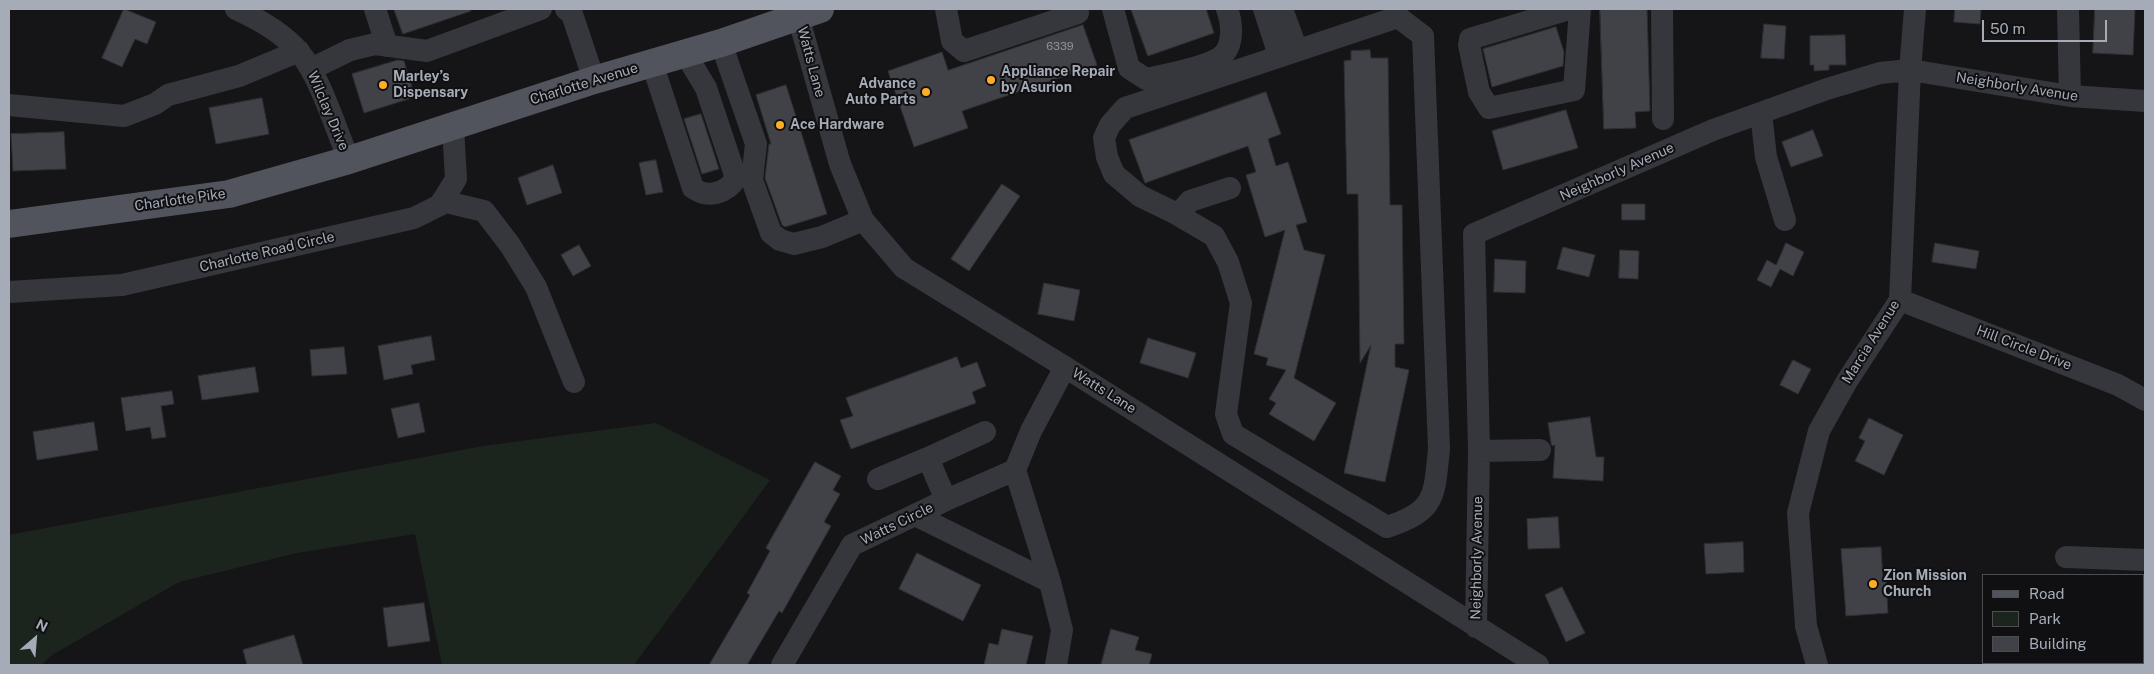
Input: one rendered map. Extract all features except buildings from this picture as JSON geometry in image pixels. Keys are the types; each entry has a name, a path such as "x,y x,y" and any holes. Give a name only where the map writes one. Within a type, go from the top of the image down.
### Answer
{"main road":[{"name":"Charlotte Avenue","path":"349,160 594,80 720,43 805,11"},
{"name":"Charlotte Pike","path":"9,224 229,194 349,160"}],"street":[{"name":"Wilclay Drive","path":"236,9 274,30 305,60 349,160"},
{"path":"376,9 387,46"},
{"path":"9,105 124,116 155,104 168,95 375,44 427,51 541,9"},
{"path":"566,9 572,14 594,80"},
{"path":"951,10 952,41 964,51 1078,13 1077,9"},
{"path":"1113,9 1129,68 1146,79 1203,66 1224,55 1232,39 1227,9"},
{"path":"1264,9 1288,53"},
{"path":"1282,9 1288,53"},
{"path":"1569,9 1470,39 1469,45 1479,92 1489,108 1574,90 1580,9"},
{"path":"1662,9 1663,119"},
{"name":"Marcia Avenue","path":"1817,665 1806,626 1798,513 1819,431 1847,382 1900,300 1910,70 1916,9"},
{"path":"2068,9 2070,96"},
{"name":"Watts Lane","path":"805,11 840,164 863,220 904,268 1065,366 1538,665"},
{"path":"1398,17 1423,36 1439,449 1434,492 1427,505 1407,521 1387,527 1232,434 1226,414 1241,303 1228,262 1214,236 1140,196 1114,174 1107,157 1104,138 1110,125 1124,108 1288,53 1398,17"},
{"path":"720,43 756,144 752,180 771,234 780,240 794,244 822,237 863,220"},
{"path":"652,63 694,188 699,192 709,194 725,190 732,186 736,178 706,88 685,54"},
{"name":"Neighborly Avenue","path":"1476,627 1479,451 1474,234 1713,130 1827,89 1880,73 1910,70 2070,96 2145,101"},
{"path":"1761,113 1766,157 1785,220"},
{"name":"Charlotte Road Circle","path":"9,292 122,285 414,218 440,205 456,179 453,127"},
{"path":"1178,215 1190,201 1230,188"},
{"path":"442,201 484,211 510,245 536,288 574,382"},
{"name":"Hill Circle Drive","path":"1900,300 2118,385 2145,400"},
{"path":"1056,665 1062,630 1050,582 1015,470 1032,431 1065,366"},
{"path":"878,479 985,432"},
{"path":"1479,451 1540,450"},
{"path":"928,458 946,500"},
{"name":"Watts Circle","path":"782,665 852,545 946,500 1015,470"},
{"path":"915,515 1050,582"},
{"path":"2066,557 2145,560"}],"green space":[{"path":"656,423 770,480 634,665 442,665 415,534 297,553 179,582 52,655 41,665 9,665 9,535 483,446"}],"place":[{"name":"Appliance Repair by Asurion","path":"991,80"},
{"name":"Marley’s Dispensary","path":"383,85"},
{"name":"Advance Auto Parts","path":"926,92"},
{"name":"Ace Hardware","path":"780,125"},
{"name":"Zion Mission Church","path":"1873,584"}]}
